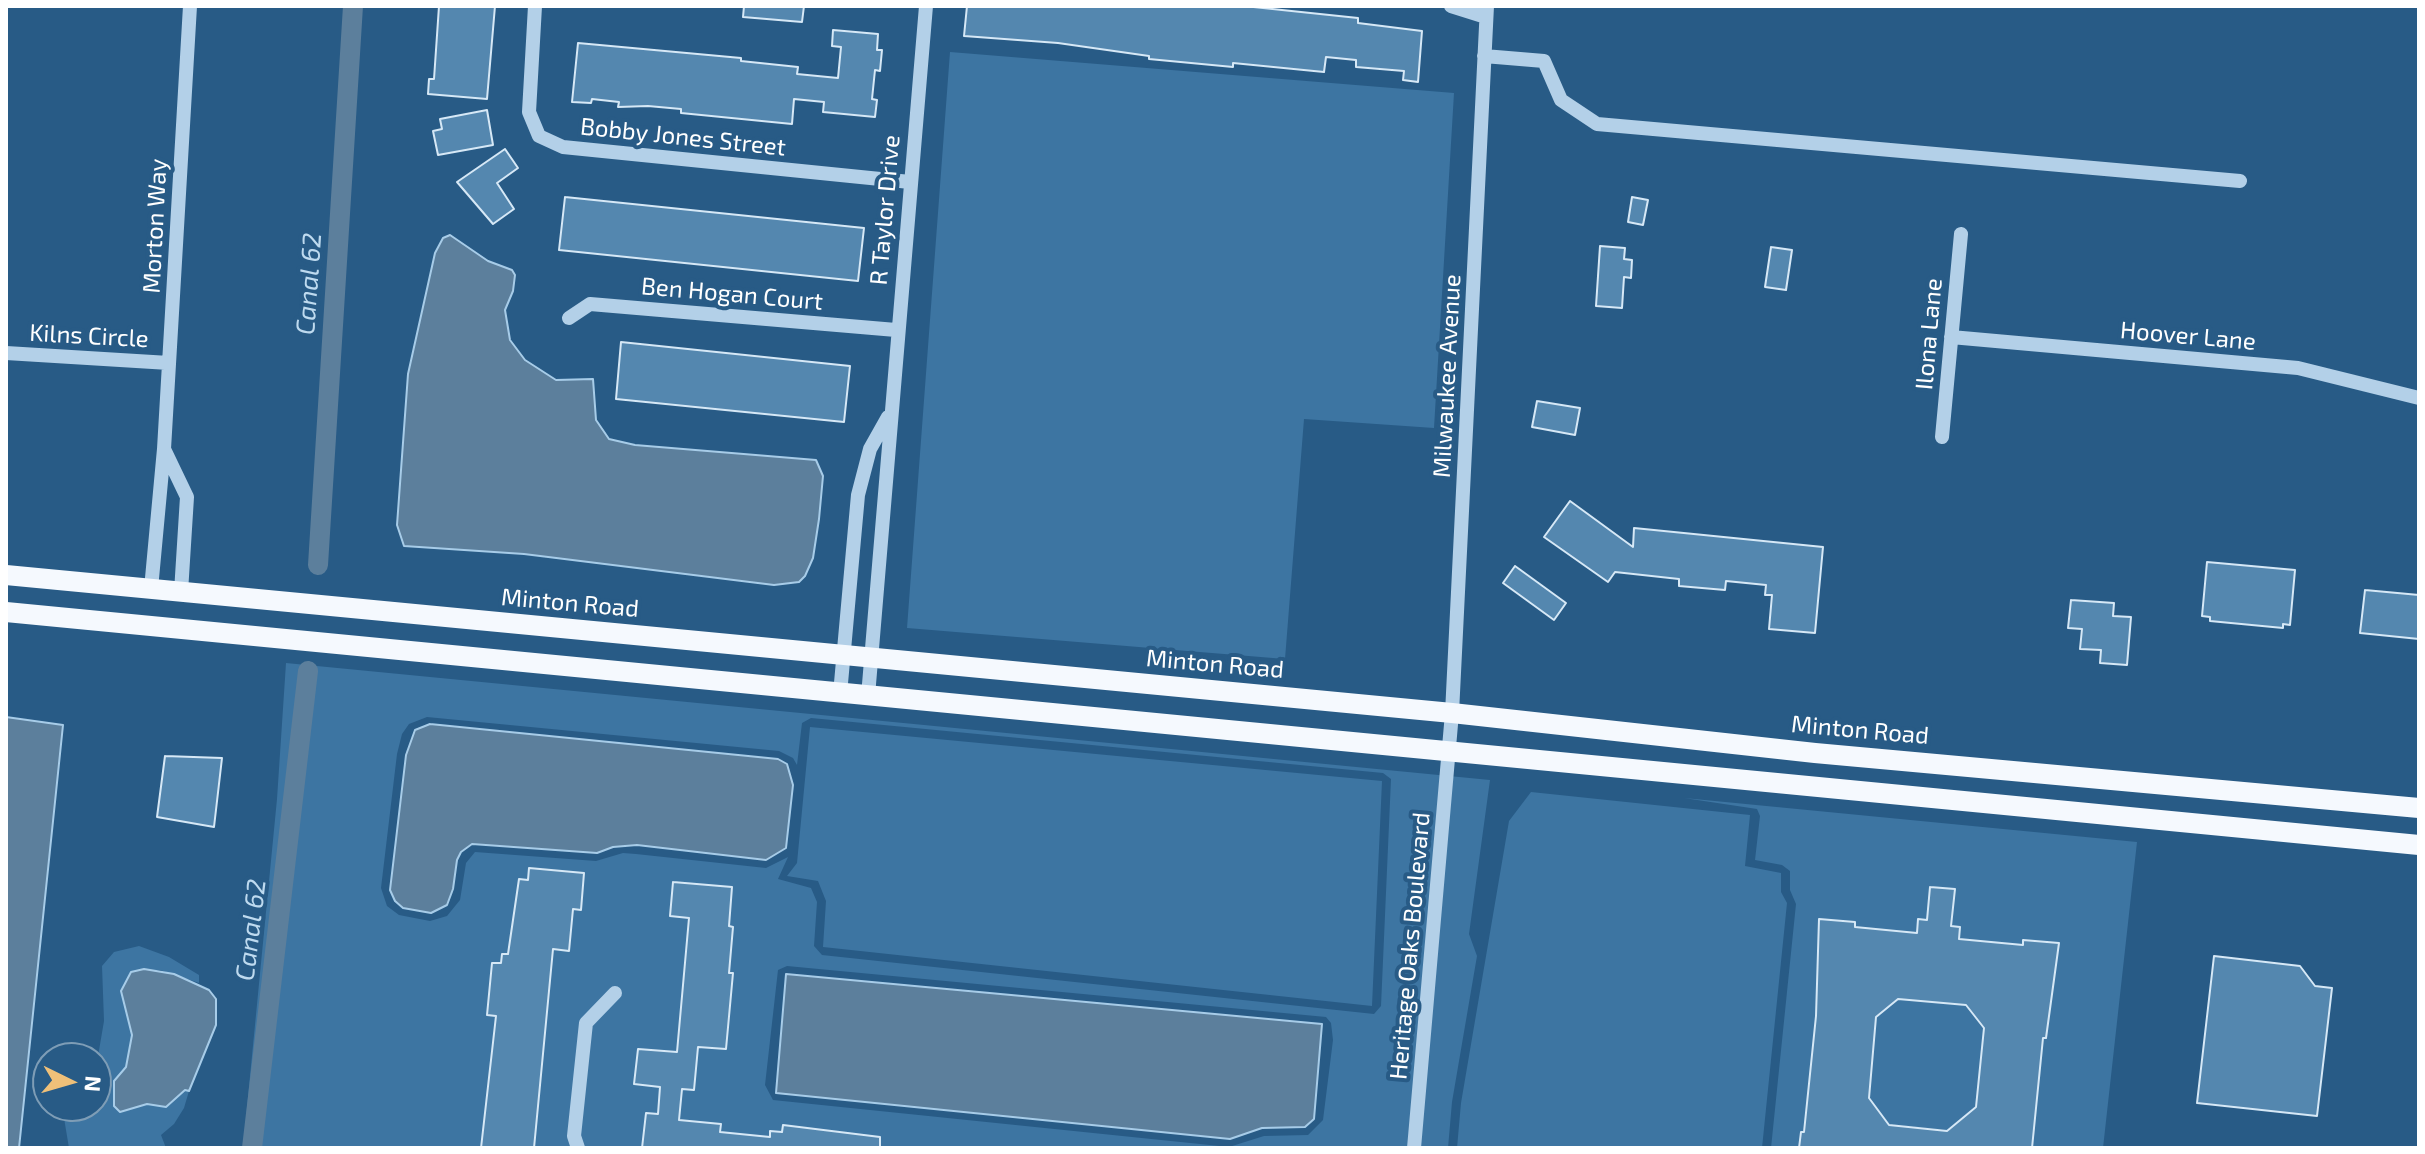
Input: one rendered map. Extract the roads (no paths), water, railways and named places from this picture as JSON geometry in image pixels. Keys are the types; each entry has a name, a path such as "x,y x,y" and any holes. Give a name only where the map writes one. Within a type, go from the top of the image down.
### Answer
{"main road":[{"name":"Minton Road","path":"6,575 1452,713 1815,753 2419,808"},
{"path":"6,612 2419,845"}],"street":[{"name":"Morton Way","path":"151,589 164,449 190,6"},
{"name":"Bobby Jones Street","path":"535,6 529,112 539,136 563,147 910,182"},
{"name":"R Taylor Drive","path":"868,696 892,437 888,417 926,6"},
{"path":"1451,6 1486,11"},
{"name":"Milwaukee Avenue","path":"1449,749 1486,11"},
{"path":"1484,56 1544,61 1561,100 1597,124 2240,181"},
{"name":"Ilona Lane","path":"1942,437 1961,234"},
{"name":"Ben Hogan Court","path":"569,318 590,304 896,330"},
{"name":"Hoover Lane","path":"1951,337 2298,368 2419,398"},
{"name":"Kilns Circle","path":"6,353 169,363"},
{"name":"R Taylor Drive","path":"840,694 861,484 870,449 888,417"},
{"name":"Morton Way","path":"164,449 187,497 181,592"},
{"path":"861,484 887,488"},
{"path":"852,558 881,561"},
{"name":"Heritage Oaks Boulevard","path":"1414,1148 1449,749"},
{"path":"578,1148 574,1136 586,1023 615,993"}],"waterway":[{"name":"Canal 62","path":"318,565 353,6"},
{"name":"Canal 62","path":"252,1148 308,671"}]}
